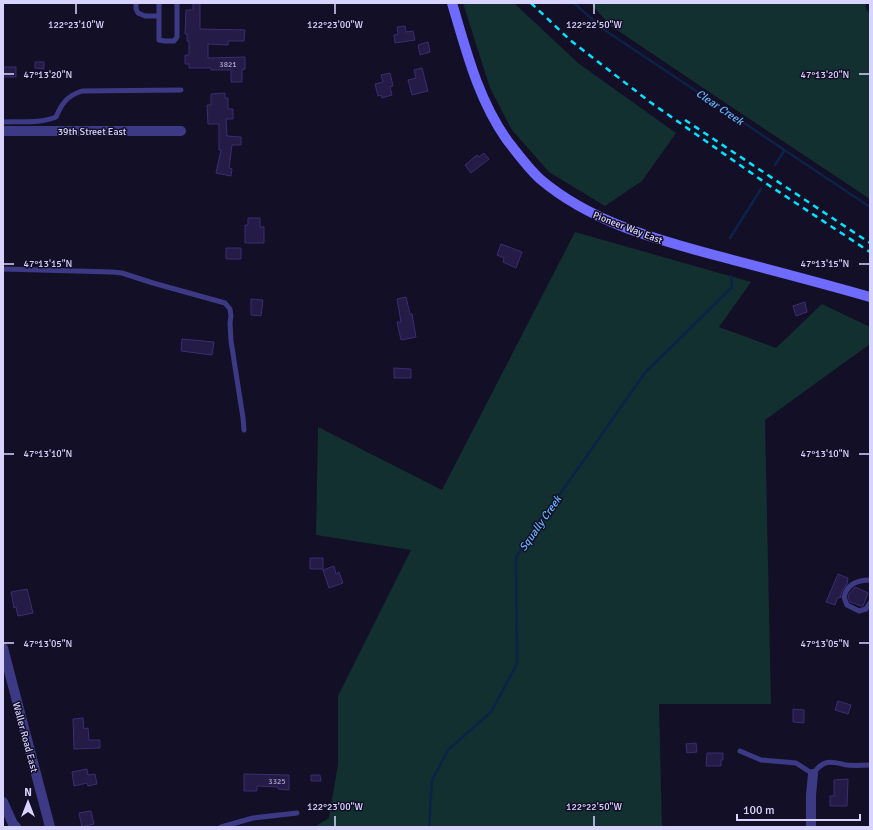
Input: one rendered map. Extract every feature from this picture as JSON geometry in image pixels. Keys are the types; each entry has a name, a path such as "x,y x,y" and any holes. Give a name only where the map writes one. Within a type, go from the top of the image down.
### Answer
{"main road":[{"name":"Pioneer Way East","path":"452,3 475,77 491,112 506,139 523,161 539,178 556,191 594,215 639,233 870,298"}],"street":[{"name":"39th Street East","path":"3,131 181,131"},
{"name":"Waller Road East","path":"3,648 50,827"},
{"path":"811,827 811,795 813,774"},
{"path":"3,802 13,824 16,827"}],"lane":[{"path":"136,3 138,13 145,16 158,16"},
{"path":"159,3 159,40 166,41 174,41 177,37 177,3"},
{"path":"3,122 42,121 50,119 56,116 66,98 74,93 82,91 181,90"},
{"path":"3,269 122,273 152,283 225,303 230,309 231,342 244,430"},
{"path":"870,580 856,582 849,587 844,597 847,604 859,610 866,609 870,603"},
{"path":"740,751 761,760 796,763 813,774 821,765 832,761 848,765 870,765"},
{"path":"221,827 253,818 297,813"}],"green space":[{"path":"463,3 514,3 578,63 676,133 642,181 605,206 549,172 512,130 490,88"},
{"path":"590,3 866,3 866,9 870,14 870,199 611,26"},
{"path":"575,232 751,282 719,327 776,348 822,304 870,327 870,344 765,420 771,704 659,704 662,827 314,827 329,818 338,764 338,696 411,550 316,535 318,427 442,490"}],"building":[{"path":"193,3 200,3 200,29 245,30 244,41 228,41 228,45 208,44 208,58 245,57 245,69 242,70 242,82 231,82 231,70 189,68 189,64 185,64 185,55 189,55 189,41 187,41 187,34 185,34 186,10 193,10"},
{"path":"405,26 406,32 413,31 415,40 395,43 394,35 398,34 397,27"},
{"path":"428,42 430,52 420,55 418,45"},
{"path":"35,62 44,62 44,69 35,68"},
{"path":"3,67 16,67 16,77 3,77"},
{"path":"422,68 428,91 412,95 408,80 416,78 414,70"},
{"path":"390,73 393,86 390,87 392,95 382,98 381,95 378,96 375,84 383,82 381,75"},
{"path":"225,93 225,98 228,98 228,109 233,109 233,119 226,119 227,136 241,137 241,145 232,145 229,168 232,169 231,176 216,173 221,150 219,150 219,124 208,124 207,105 211,105 211,94"},
{"path":"484,153 489,159 471,173 465,165 477,155 479,157"},
{"path":"248,218 260,218 260,227 264,227 264,243 245,243 245,225 248,225"},
{"path":"501,244 522,252 516,268 503,262 504,258 497,255"},
{"path":"226,248 241,248 241,259 226,259"},
{"path":"406,297 410,314 412,314 416,337 401,340 397,322 401,322 397,299"},
{"path":"251,299 263,300 261,316 251,315"},
{"path":"805,302 807,312 796,316 793,306"},
{"path":"182,339 214,342 212,355 181,351"},
{"path":"394,368 411,369 411,378 394,378"},
{"path":"310,558 323,558 323,569 310,569"},
{"path":"334,566 336,574 339,572 343,583 329,588 323,570"},
{"path":"838,574 848,578 847,584 842,591 840,598 838,597 835,605 826,602"},
{"path":"855,587 868,593 863,606 850,602 848,597 849,594"},
{"path":"27,589 33,613 18,616 16,607 14,608 11,592"},
{"path":"838,701 851,705 848,714 835,710"},
{"path":"793,709 804,710 804,723 793,722"},
{"path":"83,718 84,729 88,728 89,740 100,740 100,748 74,749 73,719"},
{"path":"696,743 697,752 687,753 686,744"},
{"path":"707,753 723,753 721,766 706,766"},
{"path":"87,769 88,775 95,774 97,784 88,786 87,783 74,786 72,772"},
{"path":"244,774 289,775 289,790 278,789 278,787 257,786 257,791 244,791"},
{"path":"311,775 320,775 321,781 311,781"},
{"path":"848,779 847,806 830,806 830,796 834,796 834,780"},
{"path":"91,811 94,824 82,827 79,813"}],"waterway":[{"name":"Clear Creek","path":"574,3 603,29 870,207"},
{"name":"Squally Creek","path":"775,165 784,151"},
{"name":"Squally Creek","path":"730,238 761,189"},
{"name":"Squally Creek","path":"429,827 432,780 448,750 491,712 517,664 516,557 644,374 732,287 731,276"}],"railway":[{"path":"531,3 570,40 650,102 767,184 870,252"},
{"path":"685,120 870,243"}]}
